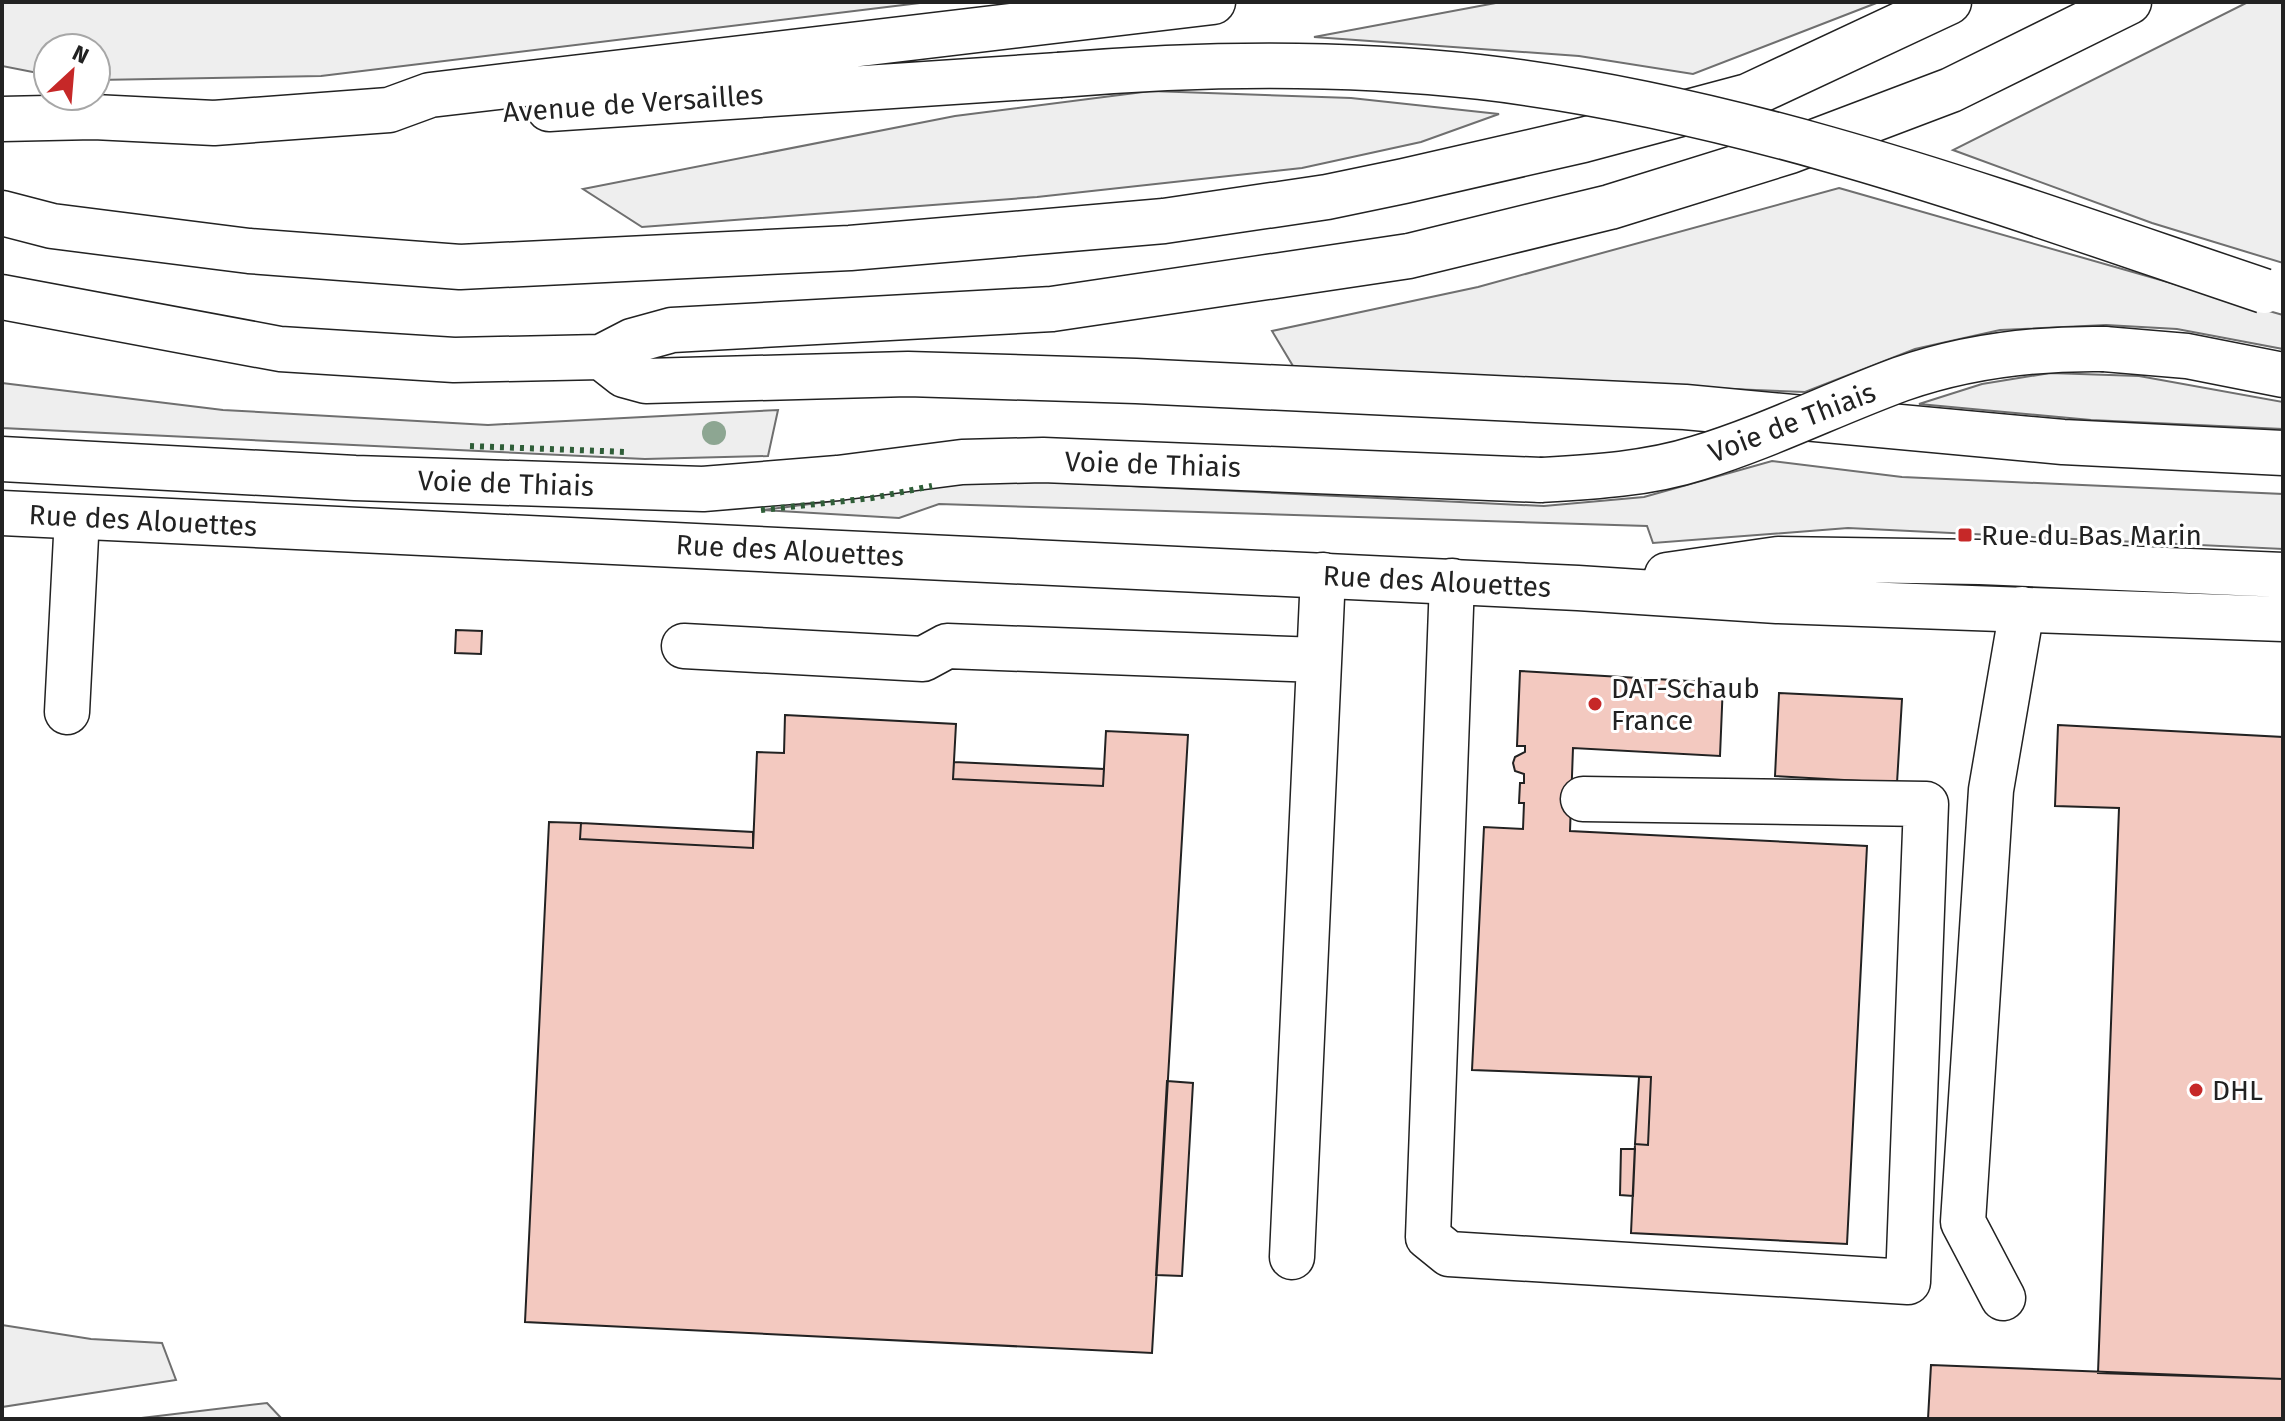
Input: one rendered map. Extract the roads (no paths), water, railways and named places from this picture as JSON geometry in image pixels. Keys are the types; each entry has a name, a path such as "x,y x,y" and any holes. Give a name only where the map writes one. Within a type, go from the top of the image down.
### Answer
{"main road":[{"path":"2,119 94,117 214,123 389,110 430,95 1213,2"},
{"path":"2,213 52,226 249,251 460,267 835,249 1164,221 1327,197 1404,181 1583,140 1748,96 1949,2"},
{"path":"2,297 280,349 454,360 601,357 632,341 672,330 1052,309 1409,256 1610,207 1790,151 1951,90 2129,2"},
{"name":"Avenue de Versailles","path":"389,110 411,118 431,118 1175,65 1302,64 1416,71 1547,87 1787,137 1928,178 2274,293"},
{"name":"Voie de Thiais","path":"2,459 355,478 703,489 838,478 962,462 1043,460 1541,480 1632,471 1695,459 1903,379 1979,358 2042,349 2104,349 2187,356 2283,375"},
{"path":"601,357 624,375 646,381 908,374 1136,381 1685,407 2063,442 2283,453"},
{"path":"2,482 70,516 67,712"},
{"name":"Rue des Alouettes","path":"2,513 1578,588"},
{"path":"1578,588 1778,559 1980,562 2283,575"},
{"path":"1292,1257 1323,575"},
{"path":"1452,581 1428,1237 1449,1254 1908,1282 1926,804 1583,799"},
{"path":"1578,588 1777,601 2283,619"},
{"path":"2003,1298 1963,1222 1991,790 2022,609"},
{"path":"684,646 923,659 947,646 1319,660"}],"place":[{"name":"Rue du Bas Marin","path":"1965,535"},
{"name":"DAT-Schaub France","path":"1595,704"},
{"name":"DHL","path":"2196,1090"}]}
